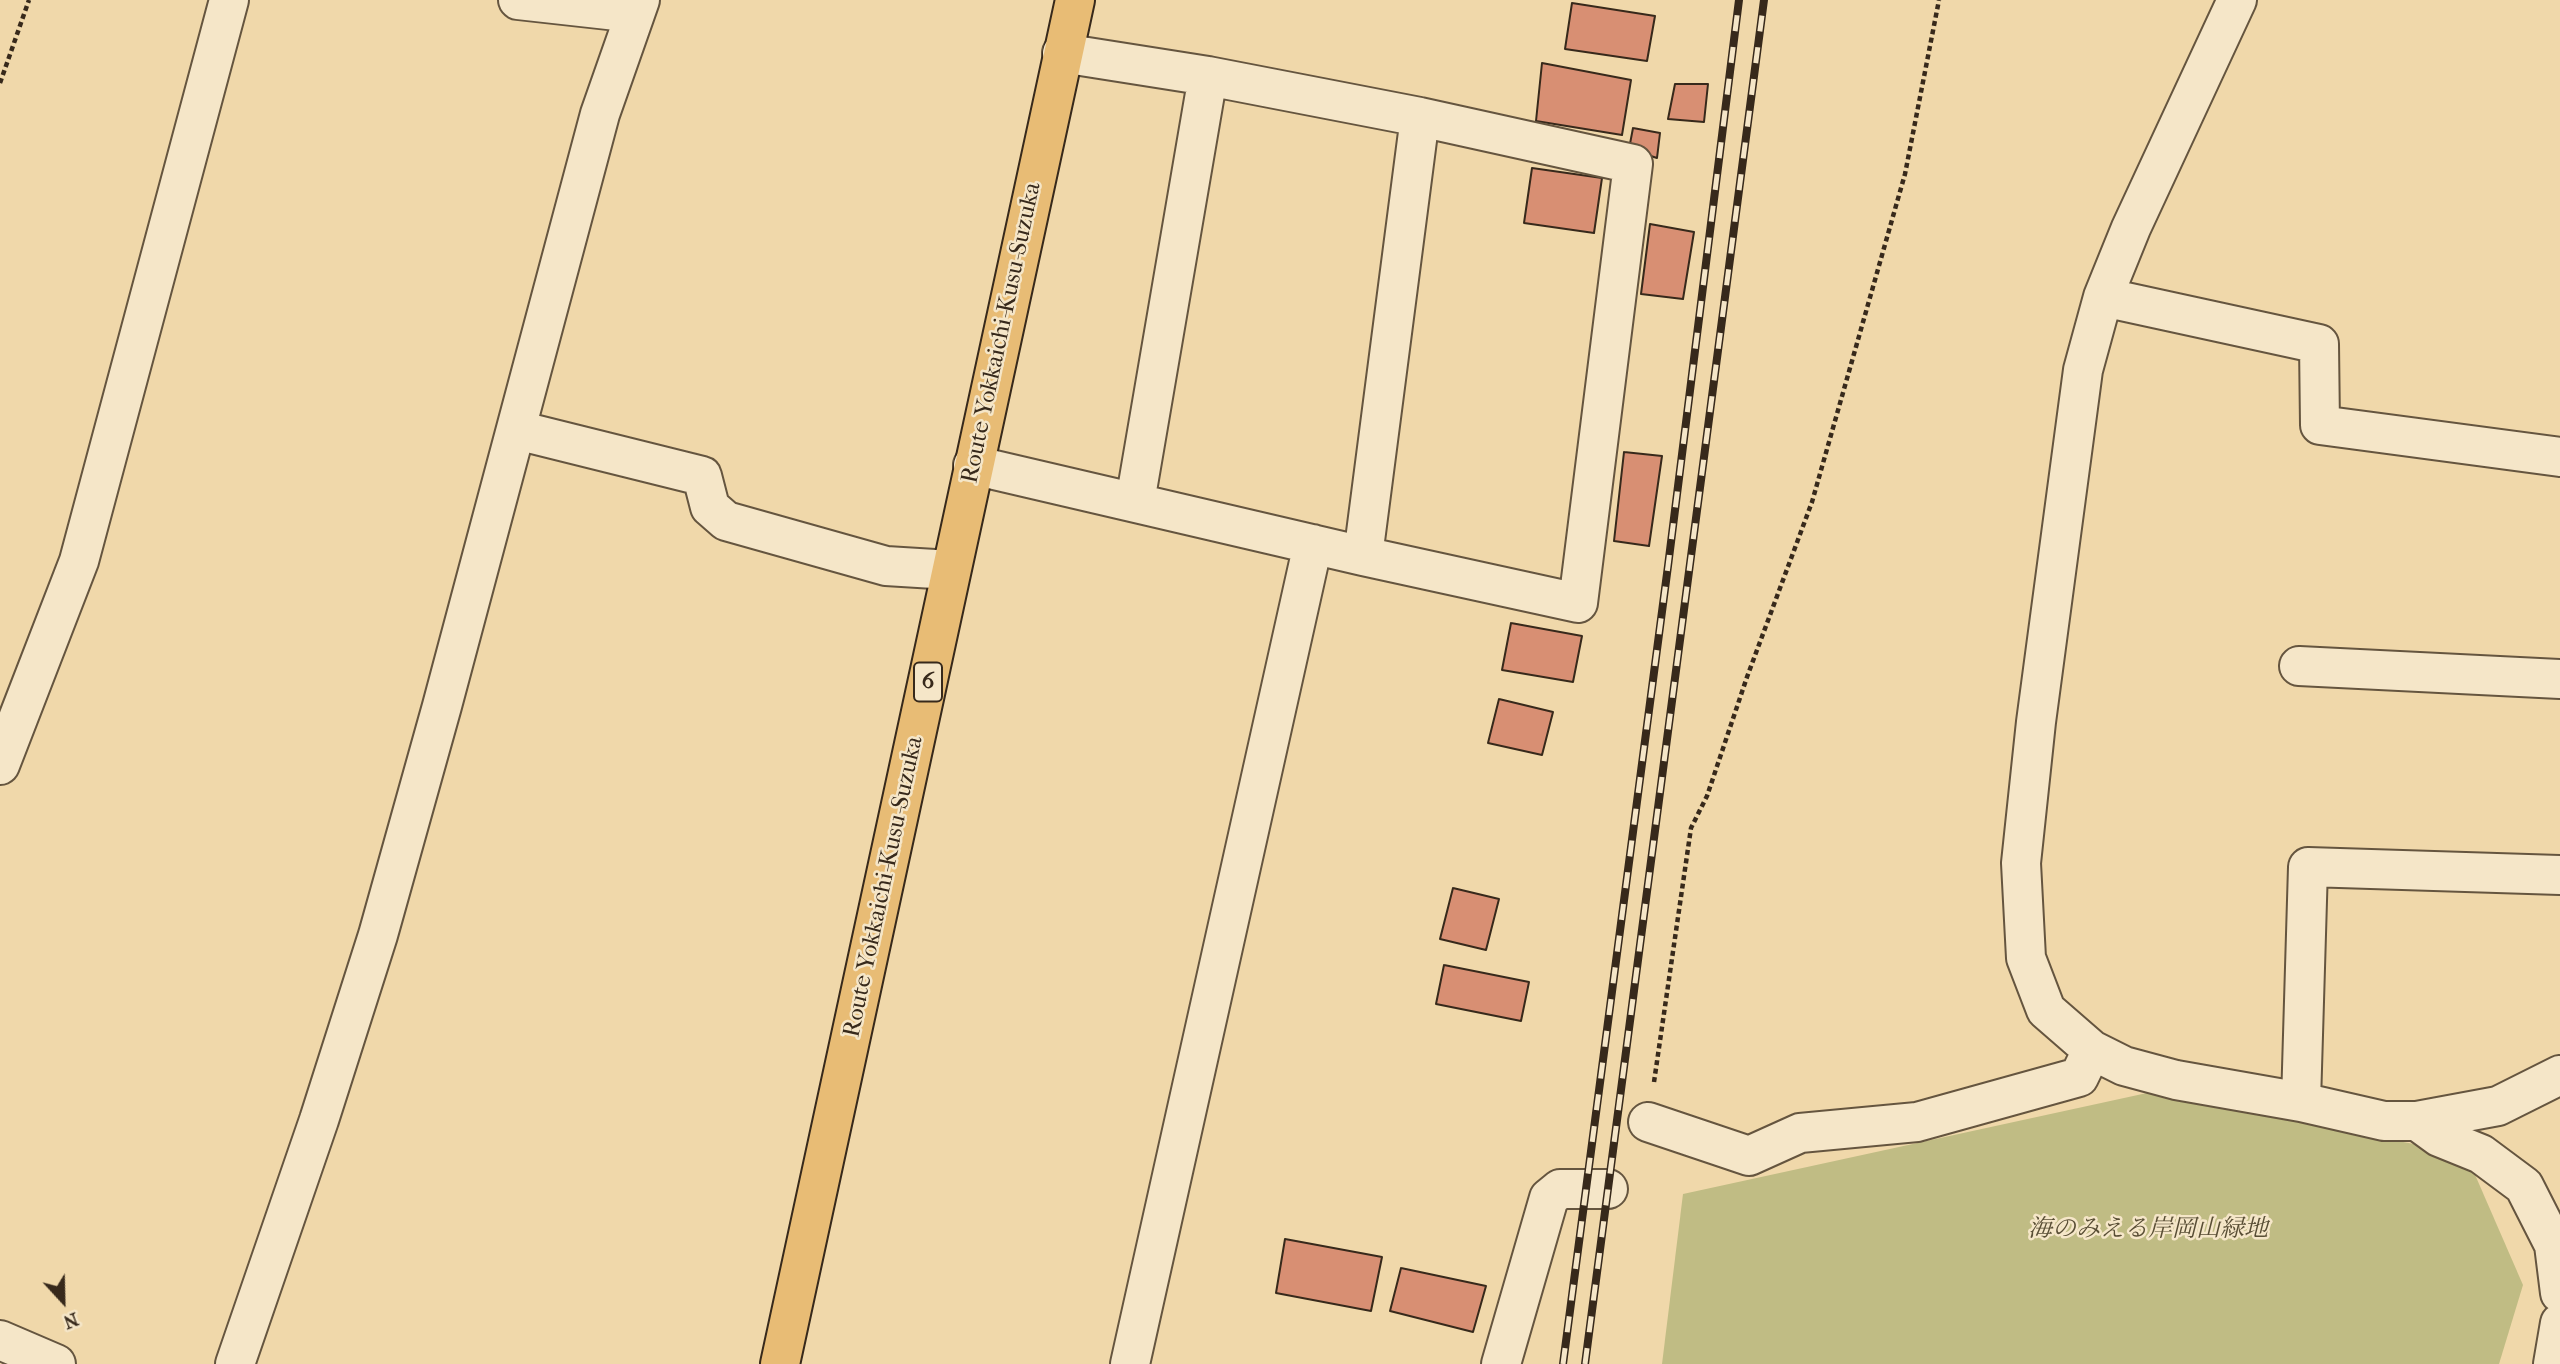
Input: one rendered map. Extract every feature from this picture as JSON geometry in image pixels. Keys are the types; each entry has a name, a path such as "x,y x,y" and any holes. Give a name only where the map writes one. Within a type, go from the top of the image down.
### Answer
{"main road":[{"name":"Route Yokkaichi-Kusu-Suzuka","path":"780,1364 1075,0"}],"street":[{"path":"0,765 79,561 229,0"},
{"path":"235,1364 319,1120 378,935 517,430 600,114 637,6 518,0"},
{"path":"2237,0 2131,228 2103,297 2083,370 2036,722 2021,863 2026,958 2046,1010 2092,1050 2124,1066 2176,1080 2301,1102 2384,1121 2417,1121 2498,1105 2560,1075"},
{"path":"973,465 1578,603 1633,164 1420,117 1208,76 1062,53"},
{"path":"1135,502 1208,76"},
{"path":"1363,556 1420,117"},
{"path":"2103,297 2319,344 2320,425 2560,457"},
{"path":"517,430 702,476 710,507 726,521 886,566 951,569"},
{"path":"1130,1364 1313,544"},
{"path":"2299,666 2560,680"},
{"path":"2301,1102 2308,867 2560,875"},
{"path":"1648,1122 1749,1156 1800,1133 1917,1122 2079,1077 2092,1050"},
{"path":"2417,1121 2439,1137 2481,1154 2524,1186 2554,1245 2560,1293"},
{"path":"1501,1364 1549,1198 1560,1189 1608,1189"},
{"path":"2553,1364 2560,1323"},
{"path":"0,1340 56,1364"}],"path":[{"path":"0,83 29,0"},
{"path":"1648,1122 1691,828 1707,796 1747,677 1812,502 1905,174 1939,0"}],"green space":[{"name":"海のみえる岸岡山緑地","path":"2147,1093 2466,1154 2523,1285 2499,1364 1662,1364 1683,1194"}],"building":[{"path":"1572,3 1655,16 1647,61 1565,49"},
{"path":"1542,63 1631,80 1622,135 1536,121"},
{"path":"1675,84 1708,84 1704,122 1668,119"},
{"path":"1633,128 1660,133 1657,158 1629,149"},
{"path":"1532,168 1602,178 1594,233 1524,223"},
{"path":"1650,224 1694,232 1683,299 1641,294"},
{"path":"1624,452 1662,456 1649,546 1614,541"},
{"path":"1511,623 1582,636 1573,682 1502,670"},
{"path":"1499,699 1553,712 1542,755 1488,743"},
{"path":"1453,888 1499,899 1486,950 1440,939"},
{"path":"1444,965 1529,982 1521,1021 1436,1004"},
{"path":"1285,1239 1382,1257 1371,1311 1276,1293"},
{"path":"1401,1268 1486,1286 1473,1332 1390,1311"}],"railway":[{"path":"1563,1364 1739,0"},
{"path":"1585,1364 1764,0"}]}
